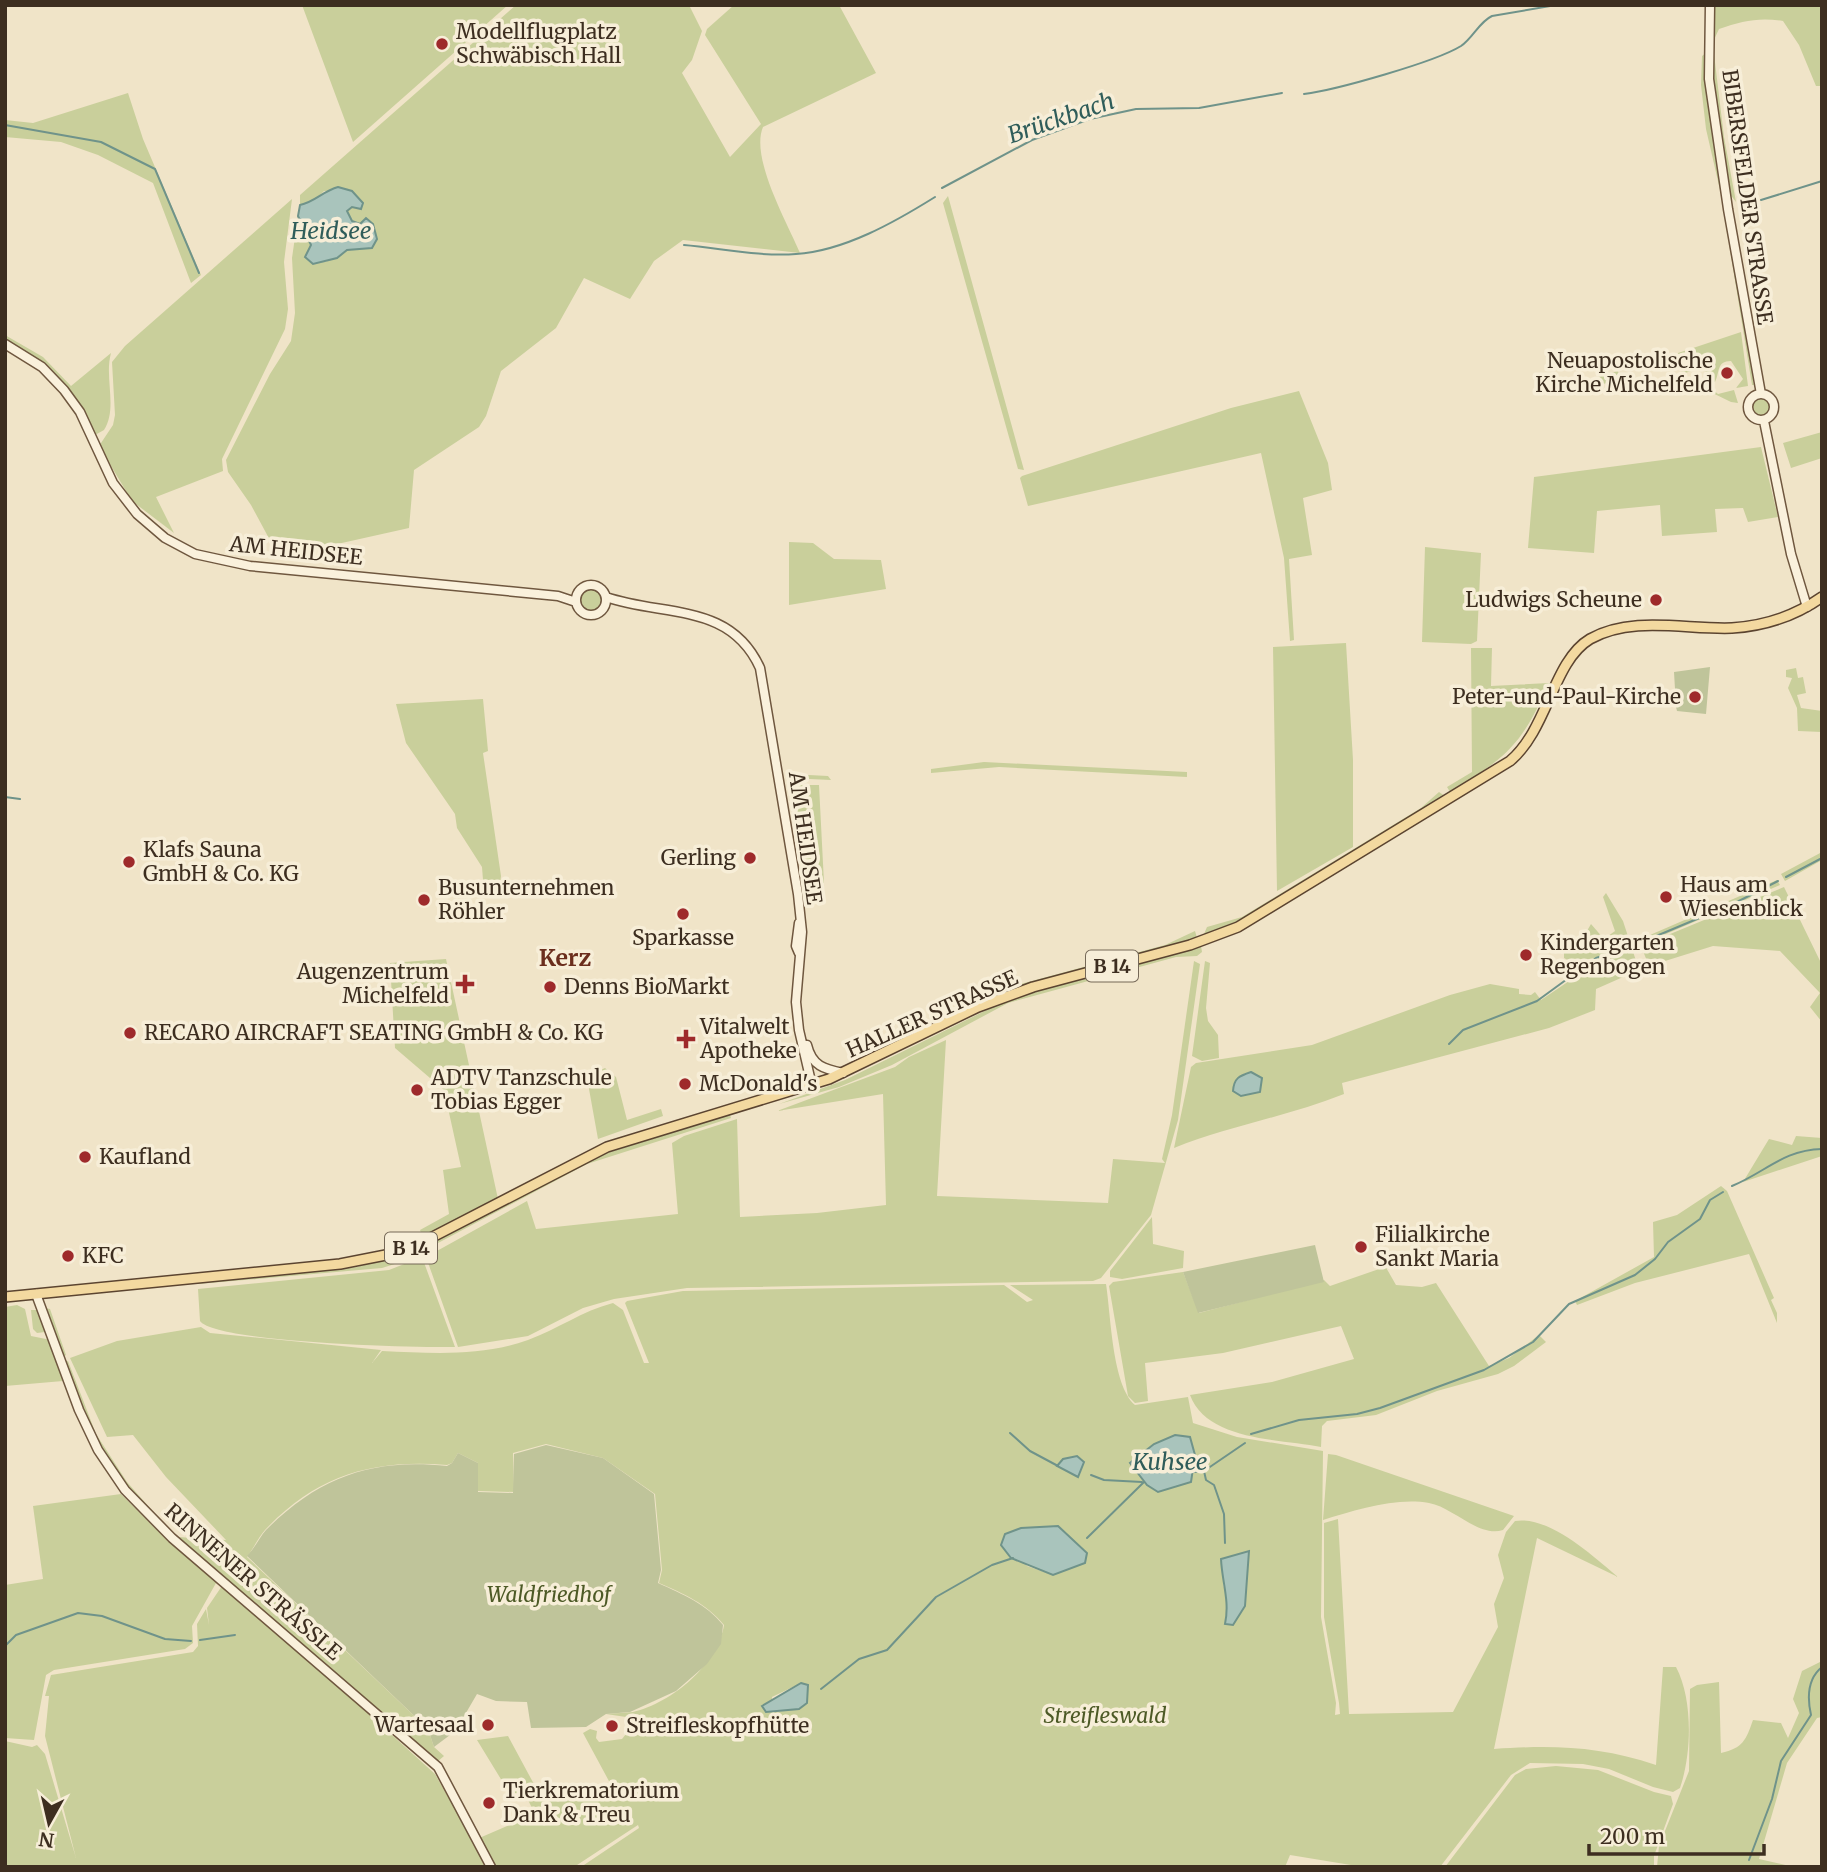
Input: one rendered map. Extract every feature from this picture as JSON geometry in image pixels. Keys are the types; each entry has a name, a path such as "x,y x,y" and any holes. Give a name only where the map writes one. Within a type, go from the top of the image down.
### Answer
{"main road":[{"name":"BIBERSFELDER STRASSE","path":"1710,5 1709,79 1761,394"},
{"name":"AM HEIDSEE","path":"5,344 42,367 64,390 80,412 113,483 137,514 165,538 195,554 250,566 558,596 576,602"},
{"name":"BIBERSFELDER STRASSE","path":"1761,394 1771,398 1775,408 1770,418 1763,421 1753,418 1748,412 1751,398 1761,394"},
{"name":"BIBERSFELDER STRASSE","path":"1763,421 1791,554 1807,607"},
{"path":"593,585 600,588 605,602 599,612 589,615 580,611 576,602 578,592 593,585"},
{"name":"AM HEIDSEE","path":"558,596 578,592"},
{"name":"HALLER STRASSE","path":"36,1294 340,1264 396,1253 461,1224 607,1147 812,1086 978,1007 1033,987 1191,945 1238,927 1510,761 1528,744 1537,729 1572,656 1598,635 1639,627 1755,625 1783,618 1822,597"},
{"name":"AM HEIDSEE","path":"605,602 696,615 718,622 740,637 756,659 763,678 798,894 796,1002"},
{"path":"796,1002 812,1060 821,1068 844,1073"},
{"path":"796,1002 799,1030 812,1086"},
{"name":"B 14","path":"5,1297 36,1294"},
{"name":"RINNENER STRÄSSLE","path":"36,1294 79,1410 98,1450 125,1490 172,1538 439,1767 491,1867"}],"green space":[{"path":"302,5 508,5 353,142"},
{"path":"516,5 689,5 702,31 692,60 682,73 730,157 761,124 705,35 707,29 734,5 839,5 876,73 763,127 761,155 779,208 800,253 683,240 654,261 630,299 584,278 556,328 501,371 486,416 479,427 414,470 409,528 279,557 251,505 228,472 226,460 270,374 291,341 295,313 292,258 298,216 311,245 325,262 347,250 372,248 366,219 360,225 352,221 346,210 352,207 361,209 363,204 352,191 324,191 312,203 300,205 300,195"},
{"path":"1713,5 1822,5 1822,86 1816,86 1799,45 1783,21 1758,20 1727,26 1719,29 1712,44"},
{"path":"1706,53 1710,113 1723,203 1706,129 1701,85 1702,56"},
{"path":"1714,54 1724,137 1736,202 1729,193 1713,96"},
{"path":"128,93 143,139 201,275 191,283 153,183 98,155 61,142 5,137 5,120 33,123"},
{"path":"948,196 1024,470 1018,469 943,203"},
{"path":"292,199 284,262 288,309 285,329 222,459 223,471 156,497 174,533 132,501 99,446 113,425 115,415 112,362 125,346"},
{"path":"1728,224 1754,385 1726,225"},
{"path":"1741,332 1748,386 1736,388 1743,379 1731,361 1721,365 1715,382 1708,378 1704,367 1685,373 1689,382 1683,379 1678,353"},
{"path":"5,335 43,357 71,386 111,353 111,403 104,430 95,435 79,405 59,380 34,358 5,340"},
{"path":"1618,371 1620,382 1562,388"},
{"path":"1713,383 1713,390 1718,394 1734,390 1738,403 1731,402 1696,385 1706,389"},
{"path":"1299,391 1328,463 1332,490 1303,498 1312,555 1289,559 1294,640 1290,641 1284,558 1261,453 1028,506 1020,478 1022,476 1231,408"},
{"path":"1761,398 1767,401 1770,407 1767,413 1761,416 1755,413 1752,407 1755,401"},
{"path":"1822,432 1822,458 1791,468 1783,443"},
{"path":"1761,447 1778,517 1748,522 1743,508 1715,509 1717,532 1662,536 1660,505 1597,511 1594,553 1528,548 1534,477"},
{"path":"789,542 813,543 834,559 881,560 886,589 789,605"},
{"path":"1425,547 1481,553 1477,641 1471,644 1422,642"},
{"path":"592,589 600,592 603,600 600,608 592,611 584,608 581,600 584,592"},
{"path":"1346,643 1353,760 1353,847 1277,891 1273,647"},
{"path":"1471,648 1492,648 1491,686 1549,683 1521,736 1499,759 1450,792 1447,787 1472,772"},
{"path":"1710,667 1706,714 1677,711 1672,691 1675,689 1674,672"},
{"path":"1796,668 1798,678 1803,677 1806,693 1797,695 1801,708 1822,711 1822,732 1798,731 1797,708 1788,688 1792,678 1786,677 1786,670"},
{"path":"483,699 488,751 483,753 501,876 499,892 484,893 482,867 457,828 455,814 406,743 396,704"},
{"path":"984,762 1187,772 1187,777 999,767 931,773 931,769"},
{"path":"789,774 828,776 831,780 788,778"},
{"path":"792,785 819,785 824,883 806,886"},
{"path":"1439,792 1445,796 1242,920 1209,936 1204,934 1207,927 1242,917 1421,808"},
{"path":"1822,852 1822,860 1785,881 1781,874"},
{"path":"1777,880 1780,885 1645,943 1643,938"},
{"path":"1784,887 1822,965 1822,1022 1810,1007 1820,993 1780,951 1713,946 1649,966 1641,946"},
{"path":"1606,893 1623,921 1639,970 1596,989 1595,1010 1549,1028 1342,1083 1344,1094 1174,1148 1191,1067 1196,1063 1312,1045 1450,995 1490,984 1519,989 1519,994 1531,995 1535,992 1541,1000 1578,975 1574,970 1579,966 1564,958 1564,949 1575,940 1580,943 1591,924 1604,939 1615,931 1603,897"},
{"path":"1195,931 1197,938 1191,940 1002,993 891,1044 1002,989 1165,945"},
{"path":"1201,946 1202,952 1197,956 1176,957 1008,1003 892,1065 839,1087 779,1104 845,1080 1011,998"},
{"path":"446,959 498,1199 423,1239 420,1230 449,1214 443,1170 461,1167 444,1090 395,1048 390,963"},
{"path":"1194,961 1200,964 1178,1120 1151,1215 1101,1278 1093,1281 687,1288 614,1299 583,1308 528,1336 458,1347 426,1257 527,1201 536,1229 678,1214 672,1143 684,1136 737,1119 740,1217 817,1213 886,1205 883,1094 777,1111 895,1067 909,1057 946,1040 937,1196 1108,1203 1113,1159 1165,1163 1162,1159 1172,1115"},
{"path":"1205,961 1210,963 1206,1008 1208,1021 1218,1035 1219,1058 1202,1061 1192,1056"},
{"path":"605,1068 616,1077 627,1120 661,1109 663,1116 598,1139 589,1089 596,1072"},
{"path":"730,1115 731,1118 587,1164 423,1251 425,1247 587,1159"},
{"path":"1796,1136 1822,1138 1822,1156 1743,1182 1769,1139 1792,1145"},
{"path":"1721,1186 1727,1191 1774,1298 1771,1300 1777,1313 1777,1323 1749,1254 1635,1283 1577,1305 1575,1301 1654,1257 1653,1222 1677,1215"},
{"path":"1152,1217 1153,1244 1184,1251 1183,1268 1122,1279 1110,1277 1110,1271"},
{"path":"1315,1245 1324,1282 1198,1313 1183,1272"},
{"path":"411,1252 418,1253 417,1257 382,1268 198,1284 198,1281 357,1267"},
{"path":"422,1257 455,1347 363,1345 278,1339 214,1328 200,1321 198,1289 389,1270"},
{"path":"1384,1264 1396,1285 1422,1287 1436,1283 1489,1366 1509,1358 1539,1335 1546,1342 1514,1366 1498,1374 1437,1391 1376,1415 1327,1421 1322,1426 1321,1447 1228,1430 1199,1410 1190,1395 1272,1382 1354,1359 1341,1326 1223,1353 1145,1363 1148,1401 1135,1403 1128,1396 1109,1286 1113,1282 1183,1272 1199,1313 1324,1280 1330,1286 1382,1268"},
{"name":"Streifleswald","path":"1106,1284 1117,1366 1127,1395 1135,1405 1188,1397 1193,1423 1237,1437 1323,1451 1321,1617 1336,1703 1335,1715 1340,1714 1339,1703 1324,1617 1324,1523 1338,1519 1349,1714 1453,1712 1498,1627 1494,1604 1504,1578 1498,1555 1506,1532 1515,1521 1528,1521 1542,1524 1570,1539 1618,1577 1537,1538 1494,1749 1576,1748 1615,1754 1656,1765 1663,1667 1676,1667 1682,1680 1689,1726 1687,1759 1680,1788 1673,1792 1609,1769 1583,1764 1530,1763 1511,1775 1440,1867 1363,1867 1290,1855 1285,1867 581,1867 639,1828 638,1825 574,1867 491,1867 477,1839 535,1814 524,1792 510,1794 477,1740 508,1736 542,1799 574,1785 583,1795 610,1783 583,1733 590,1729 597,1731 596,1738 599,1742 622,1739 626,1734 626,1717 606,1714 633,1712 677,1691 703,1667 720,1640 724,1625 717,1617 694,1600 659,1583 662,1570 655,1494 603,1458 546,1444 513,1453 514,1492 478,1491 478,1463 458,1453 452,1463 447,1465 395,1465 348,1475 305,1496 265,1530 247,1557 428,1729 434,1747 444,1756 437,1762 178,1537 226,1540 166,1477 133,1435 107,1437 70,1358 117,1341 201,1327 210,1333 381,1350 372,1363 382,1351 456,1353 510,1345 539,1336 613,1303 623,1310 644,1363 649,1363 625,1303 627,1301 683,1291 1004,1285 1027,1302 1033,1300 1010,1285","holes":["1195,1455 1191,1482 1173,1485","1076,1456 1084,1462 1080,1474 1063,1459","1058,1526 1086,1553 1085,1563 1053,1575 1027,1566 1005,1534 1021,1528","1248,1551 1245,1605 1226,1623 1229,1605 1223,1584","801,1683 799,1709 773,1712 772,1697"]},
{"path":"17,1305 25,1309 31,1336 51,1340 63,1381 5,1386 5,1307"},
{"path":"45,1308 50,1309 66,1355 63,1357"},
{"path":"31,1310 38,1310 45,1332 37,1333 33,1329"},
{"path":"68,1361 96,1434 127,1482 171,1532 121,1482 88,1424 65,1362"},
{"name":"Waldfriedhof","path":"546,1445 603,1458 654,1494 661,1570 658,1583 694,1600 716,1617 723,1625 721,1644 707,1664 676,1691 630,1712 606,1714 586,1727 531,1728 527,1702 496,1701 477,1694 463,1718 466,1723 434,1747 428,1729 247,1556 266,1530 286,1512 327,1484 348,1475 395,1465 447,1466 458,1453 478,1463 478,1492 513,1493 514,1454"},
{"path":"1328,1454 1514,1516 1503,1530 1485,1530 1438,1506 1403,1502 1348,1512 1323,1520"},
{"path":"121,1494 153,1526 215,1578 216,1583 192,1626 193,1643 185,1649 54,1670 46,1675 34,1740 5,1738 5,1585 43,1579 33,1506"},
{"path":"224,1583 435,1774 488,1867 5,1867 5,1741 32,1747 37,1745 45,1754 76,1858 45,1736 49,1696 45,1696 51,1675 193,1652 198,1646 197,1624 206,1609 209,1625 207,1608"},
{"path":"1822,1661 1822,1717 1817,1718 1787,1763 1759,1859 1794,1867 1657,1867 1659,1846 1689,1771 1690,1689 1697,1685 1719,1682 1721,1753 1734,1749 1743,1742 1753,1720 1781,1723 1788,1738 1799,1713 1793,1699 1802,1671"},
{"path":"1556,1766 1598,1770 1671,1796 1673,1804 1654,1856 1654,1867 1445,1867 1515,1775 1526,1769"}],"water":[{"name":"Heidsee","path":"338,187 352,191 363,203 361,209 352,207 347,211 352,221 360,224 366,218 373,224 377,239 372,248 347,250 337,258 313,264 305,257 311,245 298,216 300,205"},
{"path":"1251,1072 1262,1078 1260,1092 1241,1096 1233,1091 1238,1078"},
{"name":"Kuhsee","path":"1175,1435 1190,1437 1195,1455 1191,1482 1158,1492 1147,1485 1130,1463 1154,1444"},
{"path":"1077,1456 1084,1462 1078,1477 1057,1466 1063,1459"},
{"path":"1058,1526 1087,1553 1085,1563 1053,1575 1011,1558 1001,1545 1005,1534 1021,1528"},
{"path":"1249,1551 1245,1606 1233,1625 1225,1624 1226,1599 1221,1559"},
{"path":"801,1683 808,1685 807,1703 799,1709 766,1712 762,1706"}],"waterway":[{"name":"Brückbach","path":"1304,94 1430,60 1461,46 1492,16 1556,5"},
{"name":"Brückbach","path":"942,188 1032,140 1090,119 1136,109 1199,108 1282,93"},
{"path":"5,125 101,142 155,169 199,273"},
{"path":"1761,200 1822,181"},
{"name":"Brückbach","path":"684,245 768,254 814,252 868,234 935,197"},
{"path":"5,797 20,799"},
{"path":"1786,877 1822,858"},
{"path":"1642,942 1735,903 1778,881"},
{"path":"1449,1044 1463,1030 1537,1001 1596,958 1631,946"},
{"path":"1732,1186 1785,1157 1822,1149"},
{"path":"1251,1434 1299,1420 1357,1414 1380,1408 1484,1370 1533,1342 1569,1304 1635,1275 1655,1259 1668,1242 1700,1219 1710,1200 1723,1192"},
{"path":"1010,1433 1030,1451 1058,1466"},
{"path":"1194,1472 1204,1471 1245,1443"},
{"path":"1204,1471 1206,1480 1214,1485 1224,1514 1225,1543"},
{"path":"1091,1475 1104,1480 1142,1482"},
{"path":"1087,1538 1144,1482"},
{"path":"821,1689 859,1659 887,1650 936,1597 992,1565 1013,1558"},
{"path":"5,1646 16,1635 78,1613 102,1616 165,1639 191,1641"},
{"path":"200,1640 235,1635"},
{"path":"1749,1860 1772,1799 1781,1761 1811,1715 1809,1689 1813,1677 1822,1667"}],"place":[{"name":"Modellflugplatz Schwäbisch Hall","path":"442,44"},
{"name":"Neuapostolische Kirche Michelfeld","path":"1727,373"},
{"name":"Ludwigs Scheune","path":"1656,600"},
{"name":"Peter-und-Paul-Kirche","path":"1695,697"},
{"name":"Gerling","path":"750,858"},
{"name":"Klafs Sauna GmbH & Co. KG","path":"129,862"},
{"name":"Haus am Wiesenblick","path":"1666,897"},
{"name":"Busunternehmen Röhler","path":"424,900"},
{"name":"Sparkasse","path":"683,914"},
{"name":"Kindergarten Regenbogen","path":"1526,955"},
{"name":"Augenzentrum Michelfeld","path":"465,984"},
{"name":"Denns BioMarkt","path":"550,987"},
{"name":"RECARO AIRCRAFT SEATING GmbH & Co. KG","path":"130,1033"},
{"name":"Vitalwelt Apotheke","path":"686,1039"},
{"name":"McDonald's","path":"685,1084"},
{"name":"ADTV Tanzschule Tobias Egger","path":"417,1090"},
{"name":"Kaufland","path":"85,1157"},
{"name":"Filialkirche Sankt Maria","path":"1361,1247"},
{"name":"KFC","path":"68,1256"},
{"name":"Wartesaal","path":"488,1725"},
{"name":"Streifleskopfhütte","path":"612,1726"},
{"name":"Tierkrematorium Dank & Treu","path":"489,1803"}],"district":[{"name":"Kerz","path":"565,958"}]}
